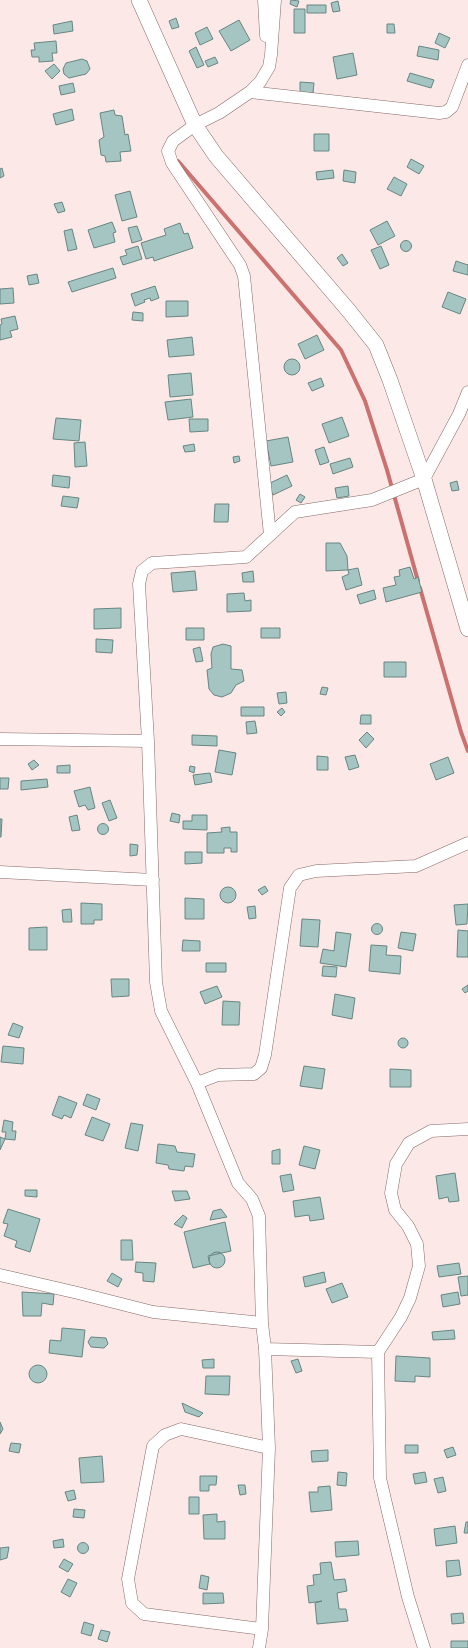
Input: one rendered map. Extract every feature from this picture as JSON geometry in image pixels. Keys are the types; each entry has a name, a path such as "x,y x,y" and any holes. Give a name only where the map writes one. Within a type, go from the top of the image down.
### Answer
{"street":[{"path":"139,0 195,125 216,156 370,335 376,345 388,374 424,479 468,629"},
{"path":"264,0 269,67"},
{"path":"270,534 244,276 240,265 172,163 168,152 173,141 195,125 219,113 250,92 260,82 269,67 272,49 275,0"},
{"path":"250,92 439,113 446,112 452,108 468,65"},
{"path":"259,1648 262,1629 269,1448 265,1349 262,1323 259,1216 252,1199 238,1183 197,1083 161,1011 156,982 148,741 139,584 142,571 152,563 246,557 295,512 372,500 424,479 463,413 468,392"},
{"path":"0,739 148,741"},
{"path":"197,1083 218,1075 254,1074 261,1068 265,1055 290,888 299,875 316,871 416,866 468,843"},
{"path":"0,872 153,880"},
{"path":"424,1648 408,1597 380,1478 378,1352 401,1318 410,1298 419,1266 417,1244 408,1226 395,1210 391,1193 396,1164 409,1143 431,1131 468,1129"},
{"path":"0,1275 153,1312 262,1323"},
{"path":"265,1349 378,1352"},
{"path":"262,1629 144,1614 132,1603 128,1579 153,1446 157,1442 165,1435 181,1429 269,1448"}],"building":[{"path":"291,0 299,1 297,7 290,4"},
{"path":"338,1 340,11 333,12 331,3"},
{"path":"307,5 326,5 326,13 307,13"},
{"path":"294,9 305,9 305,33 294,33"},
{"path":"176,18 179,27 172,29 169,21"},
{"path":"239,20 250,40 231,51 219,31"},
{"path":"72,21 73,31 54,34 53,25"},
{"path":"387,24 394,24 395,33 387,33"},
{"path":"207,27 213,39 200,45 195,33"},
{"path":"439,33 450,38 445,48 435,43"},
{"path":"56,41 57,53 52,53 53,61 39,62 39,57 32,57 31,50 35,50 34,43"},
{"path":"419,46 439,50 438,60 417,56"},
{"path":"196,47 204,65 197,68 189,51"},
{"path":"353,53 357,75 337,79 333,57"},
{"path":"215,57 218,63 208,67 205,61"},
{"path":"82,59 87,61 90,69 86,74 69,78 64,74 63,69 66,63"},
{"path":"54,64 60,71 52,79 45,71"},
{"path":"410,73 434,80 431,88 407,81"},
{"path":"300,82 314,83 313,93 300,93"},
{"path":"73,83 75,92 61,95 59,86"},
{"path":"72,109 74,120 56,125 53,114"},
{"path":"114,110 115,115 122,116 125,135 128,134 131,151 120,152 121,161 106,162 105,156 101,155 99,140 104,137 100,113"},
{"path":"314,134 329,134 329,151 314,151"},
{"path":"411,159 424,166 419,174 407,167"},
{"path":"2,168 4,176 0,178 0,169"},
{"path":"333,170 334,178 317,180 316,172"},
{"path":"344,170 356,172 355,183 343,181"},
{"path":"394,177 407,184 401,196 387,189"},
{"path":"130,191 137,217 122,221 115,195"},
{"path":"62,202 65,211 58,213 54,204"},
{"path":"387,221 395,236 378,245 370,230"},
{"path":"112,222 116,232 113,233 115,242 94,248 88,230"},
{"path":"180,223 184,234 188,233 193,248 154,261 153,257 146,259 141,243 166,235 164,229"},
{"path":"137,226 142,240 132,243 128,228"},
{"path":"72,229 77,249 68,251 64,231"},
{"path":"406,240 410,242 412,246 410,250 406,252 402,250 400,246 402,242"},
{"path":"138,246 142,259 123,265 120,257 127,255 125,250"},
{"path":"381,246 389,265 380,269 371,250"},
{"path":"342,254 348,263 343,266 337,258"},
{"path":"456,261 468,265 468,275 453,271"},
{"path":"113,268 116,278 72,292 68,282"},
{"path":"37,274 39,283 29,285 27,276"},
{"path":"155,286 159,298 151,301 150,298 144,300 145,302 135,306 131,294"},
{"path":"13,288 14,303 0,304 0,289"},
{"path":"448,292 466,299 460,314 442,307"},
{"path":"166,301 188,301 188,316 166,317"},
{"path":"133,312 143,313 143,321 132,320"},
{"path":"15,316 18,329 10,331 12,337 0,340 0,325 2,324 1,319"},
{"path":"317,335 324,350 305,359 298,344"},
{"path":"192,337 194,355 169,357 167,340"},
{"path":"289,359 295,359 300,364 298,373 295,375 289,375 284,370 284,364"},
{"path":"191,373 193,395 170,397 168,375"},
{"path":"321,378 324,386 312,391 308,383"},
{"path":"191,399 193,417 168,420 165,402"},
{"path":"342,417 349,436 329,443 322,424"},
{"path":"56,418 81,420 79,441 53,439"},
{"path":"189,419 208,419 208,431 190,432"},
{"path":"288,437 293,462 271,466 266,441"},
{"path":"85,442 87,466 75,467 74,443"},
{"path":"194,444 195,451 185,452 183,446"},
{"path":"324,447 329,462 320,465 315,450"},
{"path":"239,456 240,461 234,463 233,457"},
{"path":"350,458 353,467 333,474 330,464"},
{"path":"53,475 70,477 69,488 52,486"},
{"path":"287,475 292,486 273,495 268,484"},
{"path":"457,481 459,490 452,491 450,483"},
{"path":"348,486 349,496 337,498 335,488"},
{"path":"300,494 305,497 301,503 296,500"},
{"path":"63,496 79,498 77,508 61,506"},
{"path":"215,504 229,504 228,522 214,522"},
{"path":"326,543 340,543 347,556 348,570 326,571"},
{"path":"410,567 414,579 418,577 422,592 386,602 383,588 396,585 394,577 400,576 399,570"},
{"path":"358,568 362,585 346,590 342,577 349,574 348,570"},
{"path":"195,571 197,590 173,592 171,573"},
{"path":"253,571 254,582 243,582 242,573"},
{"path":"374,590 376,599 360,604 357,595"},
{"path":"244,593 245,601 251,600 251,611 227,612 227,594"},
{"path":"121,608 121,628 94,629 94,609"},
{"path":"186,628 204,628 204,640 186,640"},
{"path":"261,628 280,628 280,638 261,638"},
{"path":"96,639 113,640 112,653 96,652"},
{"path":"223,644 231,646 231,669 242,670 244,681 236,685 231,693 222,697 214,695 209,689 207,670 212,668 211,654 213,647"},
{"path":"200,647 203,661 196,662 193,649"},
{"path":"384,662 406,662 406,677 384,677"},
{"path":"322,687 328,688 326,695 320,694"},
{"path":"286,692 287,703 279,704 277,693"},
{"path":"241,707 264,707 264,716 241,716"},
{"path":"282,708 285,712 281,716 277,712"},
{"path":"361,715 371,715 371,724 360,724"},
{"path":"255,721 257,733 247,734 246,722"},
{"path":"367,732 374,739 366,748 359,740"},
{"path":"192,735 217,736 217,746 192,745"},
{"path":"219,750 236,753 232,775 215,772"},
{"path":"355,755 359,767 349,770 345,757"},
{"path":"317,756 328,757 328,770 317,770"},
{"path":"448,757 454,773 436,780 430,764"},
{"path":"34,760 39,765 32,770 28,764"},
{"path":"70,765 70,773 57,773 57,766"},
{"path":"190,766 195,767 194,773 189,771"},
{"path":"210,773 212,782 195,785 193,775"},
{"path":"0,778 9,778 8,789 0,789"},
{"path":"47,779 48,787 21,790 21,781"},
{"path":"90,787 95,808 88,810 85,805 79,807 74,791"},
{"path":"110,800 117,818 109,821 102,803"},
{"path":"172,813 180,815 179,823 170,821"},
{"path":"77,815 80,830 72,831 69,817"},
{"path":"192,815 207,815 207,830 183,829 183,821 192,821"},
{"path":"0,819 2,819 1,837 0,837"},
{"path":"103,823 107,825 109,829 107,833 103,835 99,833 97,829 99,825"},
{"path":"230,827 230,832 237,832 237,852 231,852 231,848 224,848 224,853 207,853 207,833 222,832 221,828"},
{"path":"130,844 138,845 137,855 130,856"},
{"path":"185,852 202,852 202,863 185,864"},
{"path":"265,886 268,891 262,895 258,890"},
{"path":"225,887 231,887 236,892 234,901 231,903 225,903 220,898 220,892"},
{"path":"185,898 204,899 204,919 185,919"},
{"path":"81,903 102,904 102,920 94,920 94,924 81,924"},
{"path":"468,904 467,924 456,925 454,905"},
{"path":"255,906 256,918 249,919 247,907"},
{"path":"71,909 72,922 63,922 62,910"},
{"path":"302,919 320,920 318,947 300,946"},
{"path":"377,923 381,925 383,929 381,933 377,935 373,933 371,929 373,925"},
{"path":"47,927 47,950 29,950 29,928"},
{"path":"458,930 468,931 468,957 457,957"},
{"path":"336,932 351,934 346,967 320,963 323,949 334,951"},
{"path":"401,932 416,934 413,951 398,948"},
{"path":"183,940 200,941 200,951 182,951"},
{"path":"371,945 387,946 386,955 401,956 400,974 369,971"},
{"path":"206,963 226,963 226,972 206,972"},
{"path":"323,966 337,967 336,977 322,976"},
{"path":"111,979 129,979 129,996 112,997"},
{"path":"468,985 468,991 465,993 462,989"},
{"path":"217,986 222,997 205,1004 200,992"},
{"path":"335,994 355,998 352,1019 332,1015"},
{"path":"223,1001 240,1002 239,1025 222,1025"},
{"path":"13,1023 23,1027 19,1038 8,1035"},
{"path":"401,1038 405,1038 407,1039 407,1047 401,1048 398,1045 398,1041"},
{"path":"3,1046 24,1048 23,1064 1,1062"},
{"path":"304,1066 325,1069 322,1089 300,1086"},
{"path":"390,1069 411,1070 411,1087 390,1087"},
{"path":"87,1094 100,1099 96,1110 83,1105"},
{"path":"59,1096 77,1103 71,1118 64,1115 62,1119 52,1115"},
{"path":"92,1117 110,1124 103,1141 85,1135"},
{"path":"4,1120 13,1122 12,1131 16,1131 15,1140 5,1139 6,1132 2,1132"},
{"path":"131,1123 143,1125 138,1151 125,1148"},
{"path":"0,1137 5,1139 0,1150"},
{"path":"158,1144 175,1146 177,1152 195,1154 193,1167 185,1166 184,1171 169,1169 168,1165 156,1163"},
{"path":"304,1146 320,1150 315,1169 299,1165"},
{"path":"280,1149 280,1164 272,1164 272,1151"},
{"path":"455,1173 459,1201 449,1202 448,1197 439,1199 436,1176"},
{"path":"291,1174 294,1190 283,1192 280,1176"},
{"path":"25,1190 37,1190 37,1197 25,1196"},
{"path":"172,1191 187,1191 190,1199 175,1201"},
{"path":"320,1197 324,1219 310,1221 309,1215 295,1217 293,1201"},
{"path":"8,1209 40,1219 30,1252 15,1247 17,1241 4,1236 8,1224 3,1223"},
{"path":"221,1209 227,1217 210,1220 213,1211"},
{"path":"183,1215 187,1218 182,1228 174,1224"},
{"path":"225,1222 231,1251 208,1256 210,1264 193,1268 184,1232"},
{"path":"121,1240 132,1240 133,1260 121,1260"},
{"path":"217,1252 224,1257 225,1260 220,1267 217,1268 210,1263 209,1260 214,1253"},
{"path":"136,1262 156,1263 154,1282 143,1281 143,1273 135,1272"},
{"path":"459,1263 461,1274 439,1277 437,1266"},
{"path":"324,1272 326,1282 305,1287 303,1277"},
{"path":"112,1273 122,1279 118,1287 107,1281"},
{"path":"468,1276 468,1295 461,1296 458,1277"},
{"path":"342,1283 348,1297 332,1303 326,1289"},
{"path":"22,1292 54,1294 53,1305 42,1303 41,1316 23,1316"},
{"path":"458,1292 460,1304 443,1307 441,1295"},
{"path":"62,1328 85,1330 82,1357 49,1353 50,1340 61,1341"},
{"path":"454,1330 455,1339 433,1340 432,1332"},
{"path":"91,1337 106,1338 108,1344 104,1348 91,1347 88,1342"},
{"path":"396,1356 430,1358 430,1377 415,1376 415,1382 395,1381"},
{"path":"214,1359 214,1368 203,1368 202,1360"},
{"path":"298,1359 302,1371 296,1373 291,1361"},
{"path":"38,1365 44,1368 47,1374 44,1380 38,1383 32,1380 29,1374 32,1368"},
{"path":"206,1376 230,1376 229,1395 205,1394"},
{"path":"182,1403 203,1413 199,1417 185,1412"},
{"path":"0,1422 3,1429 0,1434"},
{"path":"11,1443 21,1444 19,1453 9,1451"},
{"path":"405,1445 418,1445 418,1453 405,1453"},
{"path":"453,1447 456,1455 447,1458 444,1450"},
{"path":"328,1450 328,1461 312,1462 311,1451"},
{"path":"102,1456 104,1482 81,1483 79,1458"},
{"path":"338,1472 347,1473 346,1486 337,1485"},
{"path":"425,1472 427,1482 415,1484 413,1474"},
{"path":"200,1476 217,1476 216,1485 209,1485 209,1491 200,1491"},
{"path":"443,1477 446,1491 438,1493 434,1479"},
{"path":"238,1485 245,1485 246,1494 240,1495"},
{"path":"330,1486 332,1510 311,1512 309,1492 318,1492 318,1487"},
{"path":"74,1490 76,1499 68,1501 65,1492"},
{"path":"189,1497 199,1497 199,1514 189,1514"},
{"path":"74,1509 85,1510 84,1518 73,1517"},
{"path":"217,1514 217,1522 225,1521 225,1539 204,1539 203,1515"},
{"path":"466,1522 468,1522 468,1533 464,1533"},
{"path":"455,1526 457,1543 436,1546 434,1529"},
{"path":"63,1539 64,1547 54,1548 53,1541"},
{"path":"358,1541 359,1555 336,1557 335,1542"},
{"path":"81,1543 85,1543 87,1544 87,1552 81,1553 78,1550 78,1546"},
{"path":"9,1547 7,1558 0,1560 0,1548"},
{"path":"64,1559 73,1564 68,1572 59,1567"},
{"path":"459,1560 461,1575 447,1577 446,1561"},
{"path":"331,1562 334,1580 345,1579 347,1591 337,1593 339,1609 346,1609 348,1621 317,1624 315,1603 322,1601 309,1603 307,1586 314,1585 313,1575 321,1574 320,1563"},
{"path":"201,1575 209,1577 207,1590 199,1588"},
{"path":"68,1579 77,1583 70,1597 61,1592"},
{"path":"203,1593 223,1593 224,1603 203,1604"},
{"path":"463,1613 464,1623 452,1624 451,1614"},
{"path":"84,1622 94,1625 91,1636 81,1633"},
{"path":"101,1630 110,1632 107,1642 98,1639"},
{"path":"451,1641 468,1641 468,1648 451,1648"}],"waterway":[{"path":"178,161 341,350 365,401 387,470 418,581"},
{"path":"420,588 461,732 468,751"}]}
